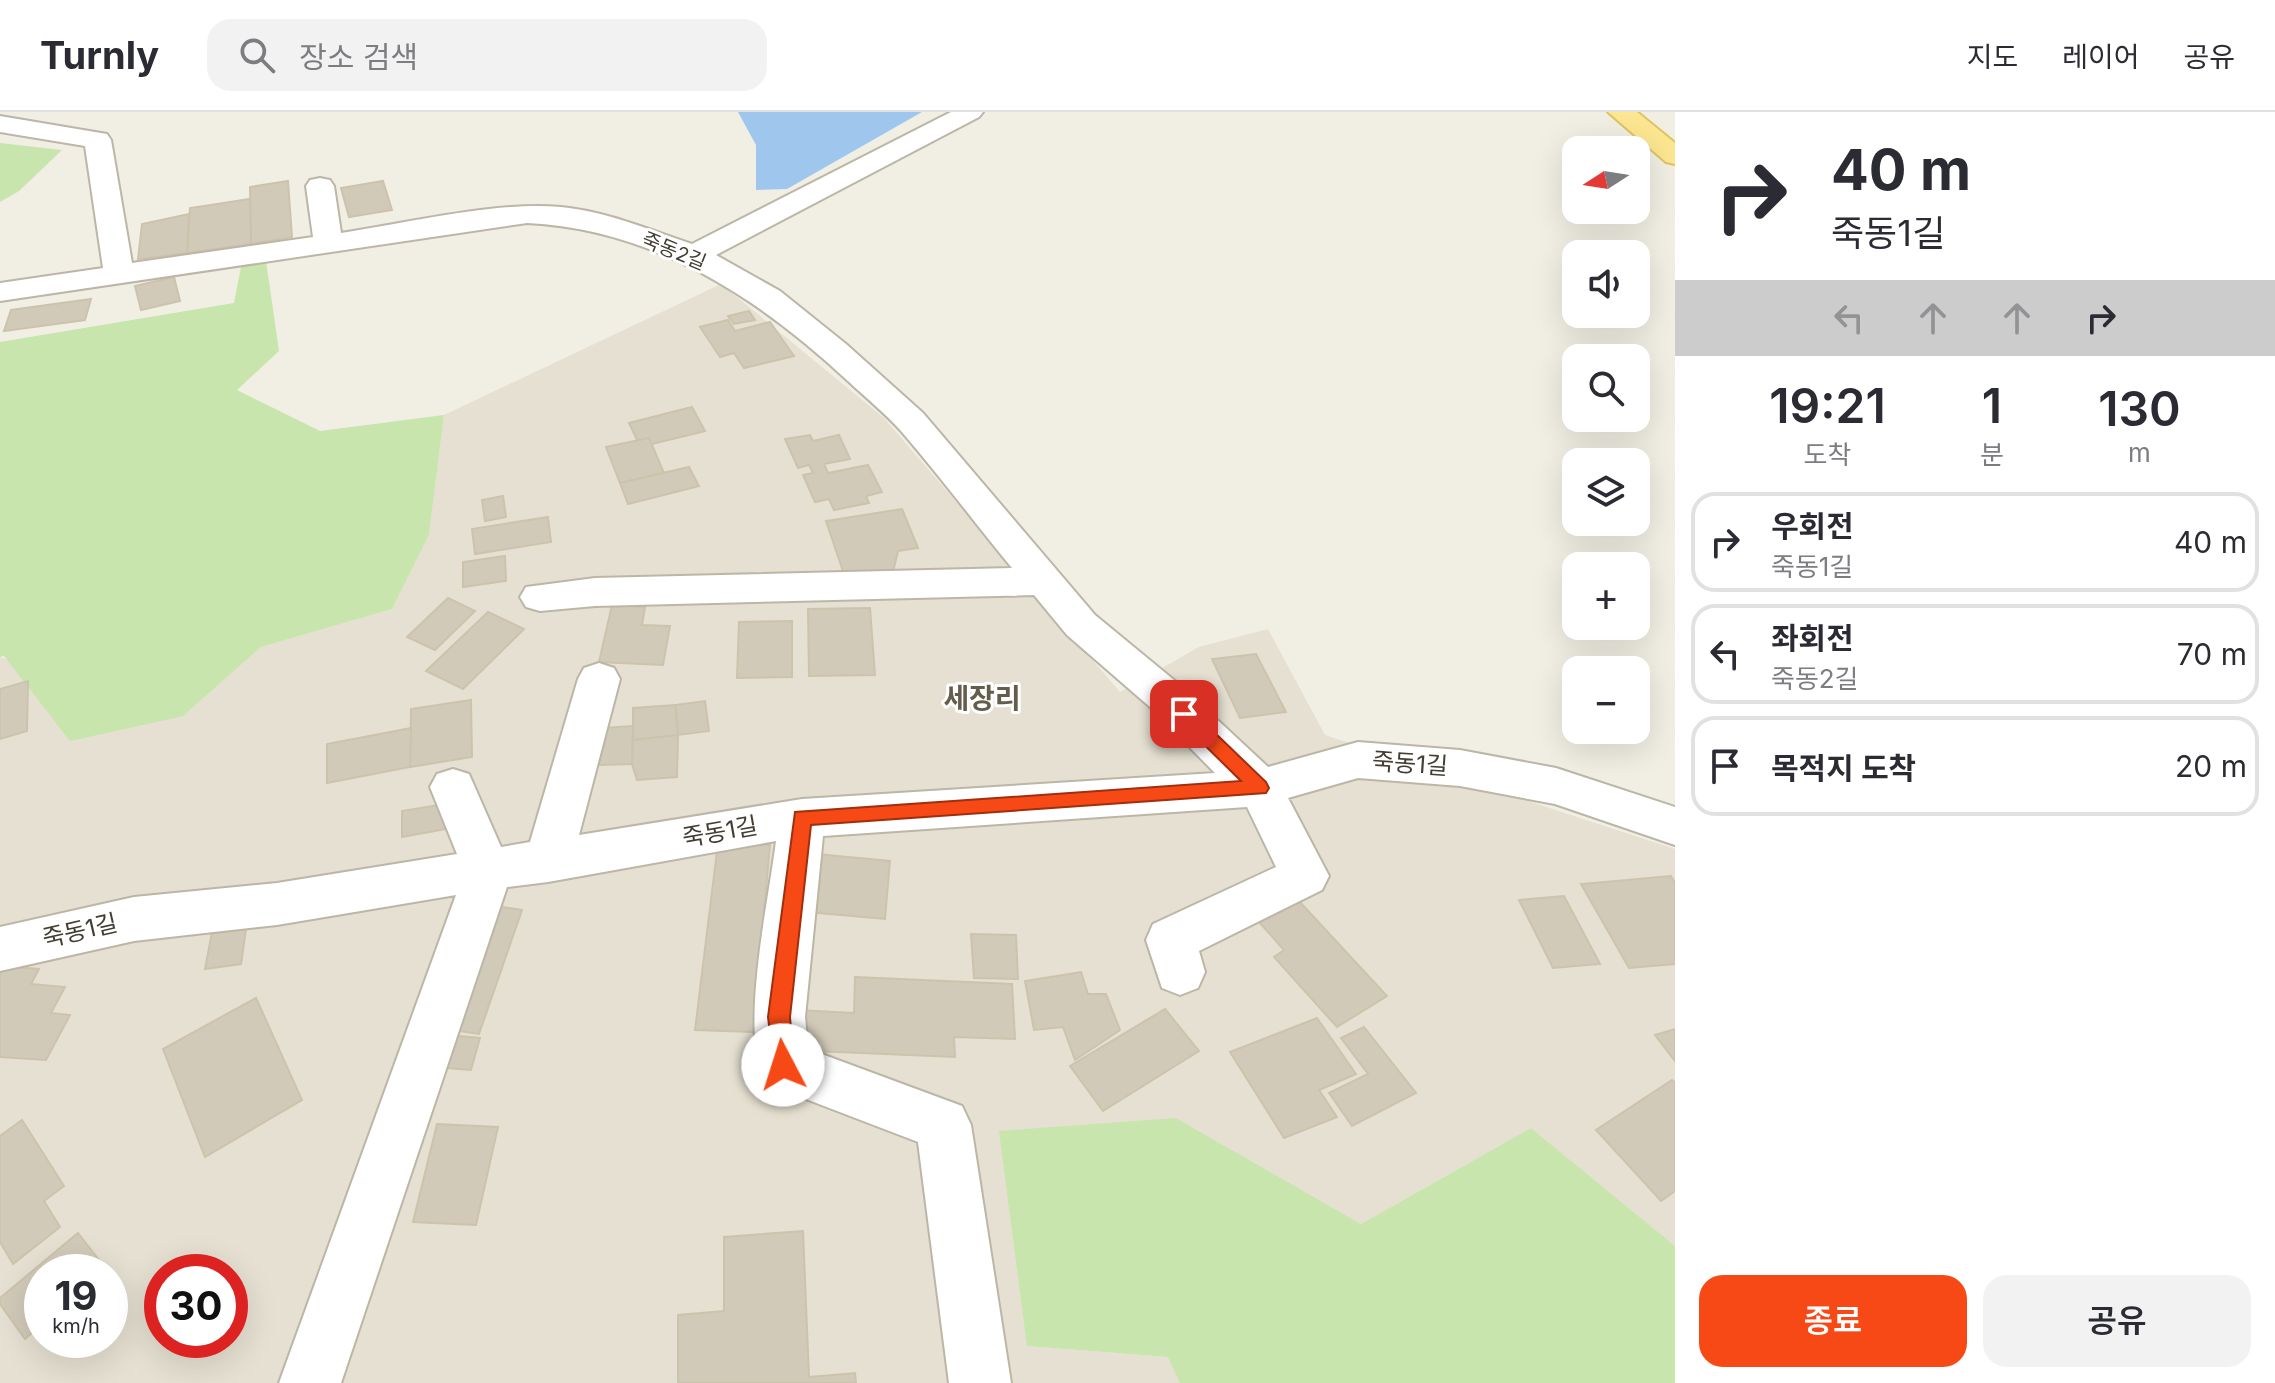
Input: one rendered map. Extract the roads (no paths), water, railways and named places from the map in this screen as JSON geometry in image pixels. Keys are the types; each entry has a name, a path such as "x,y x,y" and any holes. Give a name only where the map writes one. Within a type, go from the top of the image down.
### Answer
{"main road":[{"path":"1621,112 1675,156"}],"street":[{"path":"694,255 970,112"},
{"path":"0,124 98,140 99,171 114,232 119,274"},
{"path":"320,186 328,244"},
{"name":"죽동2길","path":"0,292 527,214 579,219 694,255 769,298 835,351 911,421 1081,625 1165,696 1260,788 1305,876 1171,940 1180,972"},
{"path":"540,597 595,592 778,590 1045,581"},
{"path":"548,862 599,679"},
{"name":"죽동1길","path":"0,949 134,919 277,904 802,818 1260,788 1358,760 1460,768 1556,786 1675,826"},
{"path":"310,1383 488,871 453,787"},
{"path":"802,818 779,1017 783,1065 943,1125 980,1383"}],"water":[{"path":"738,112 922,112 787,189 756,190 756,145"}],"district":[{"name":"세장리","path":"982,698"}]}
